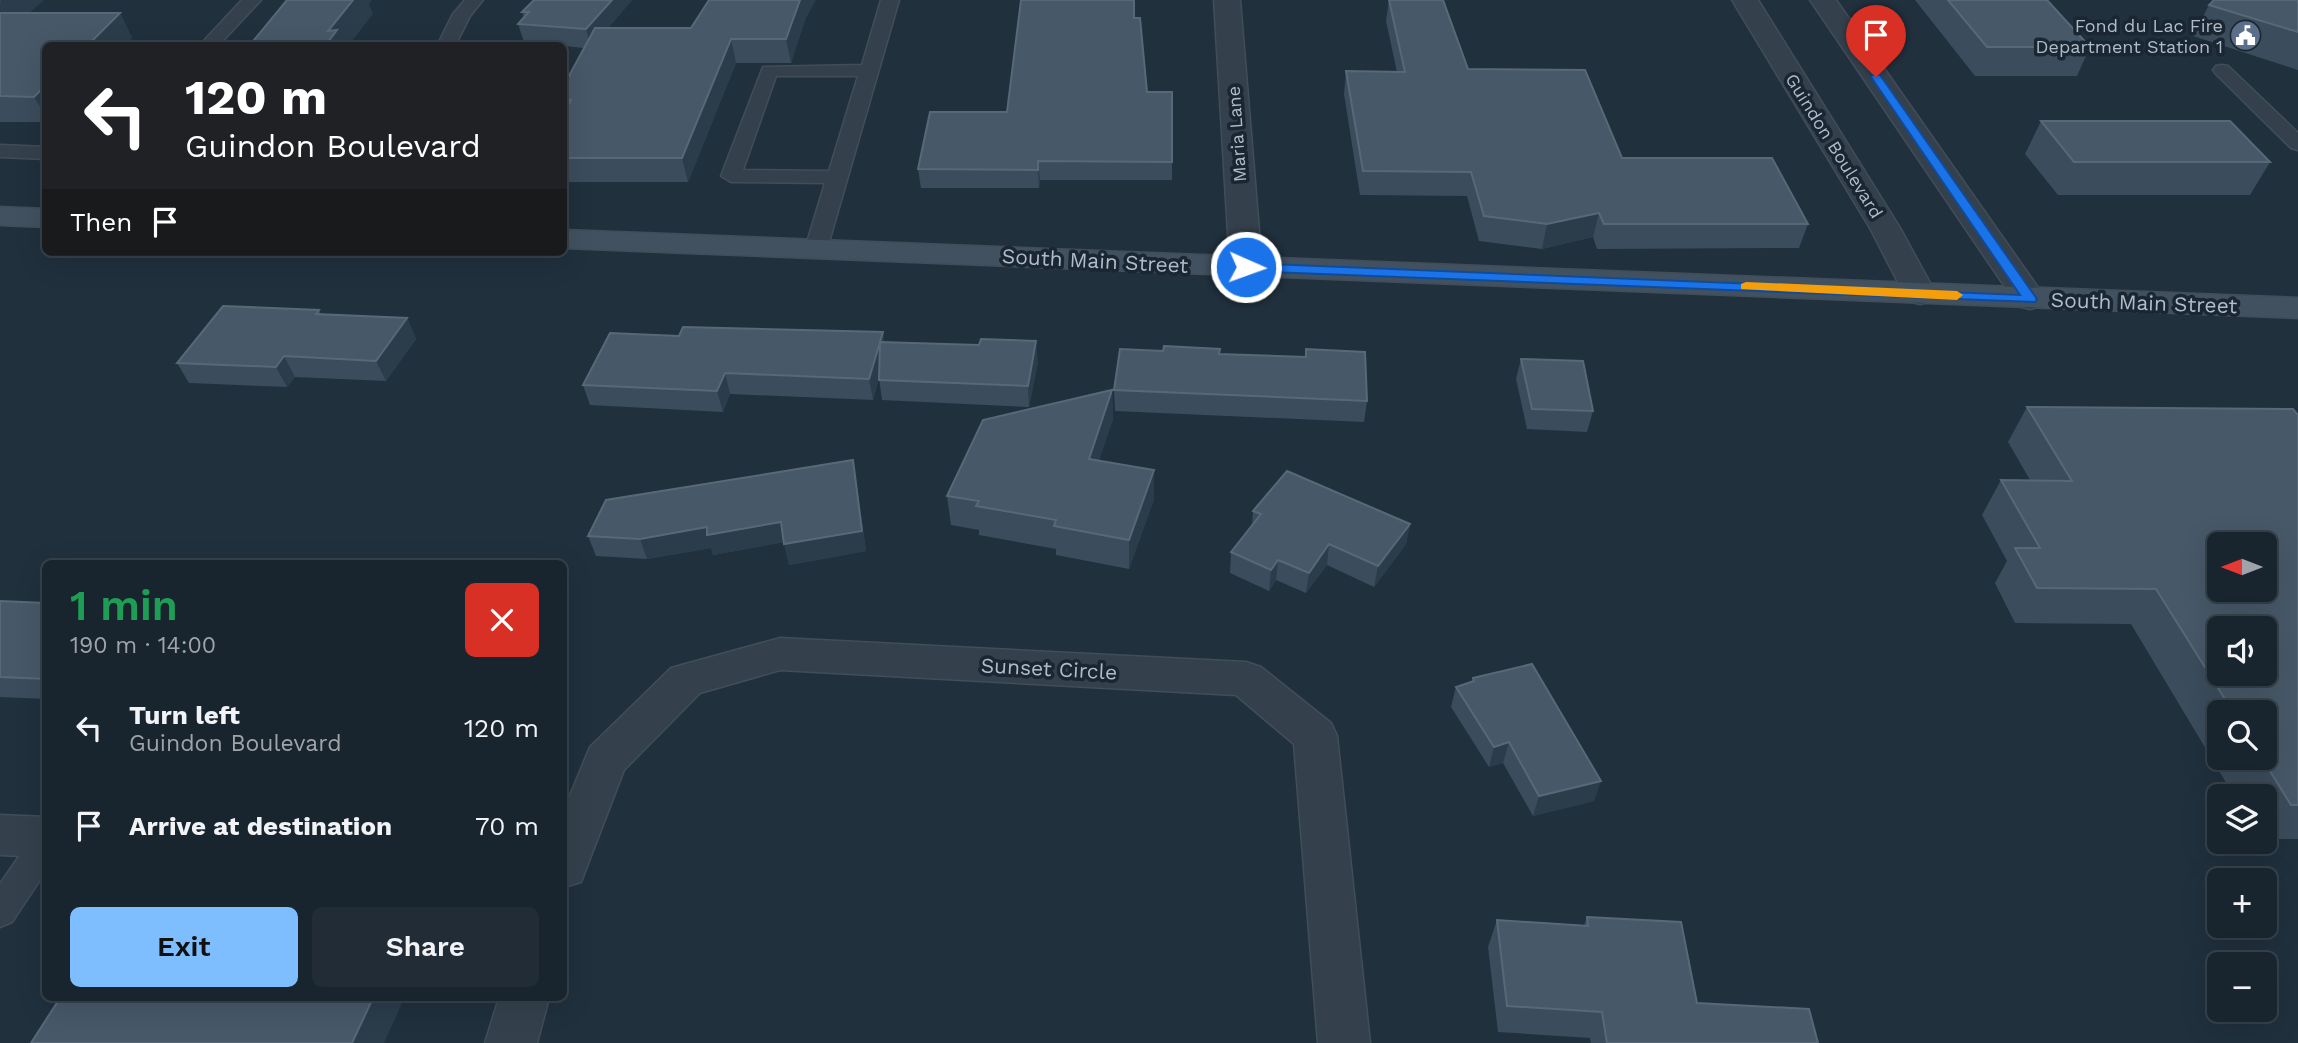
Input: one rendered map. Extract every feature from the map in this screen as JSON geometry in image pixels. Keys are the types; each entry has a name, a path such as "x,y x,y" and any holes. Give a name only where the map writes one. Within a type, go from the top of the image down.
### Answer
{"main road":[{"path":"0,216 42,218"},
{"name":"South Main Street","path":"567,239 2298,308"}],"street":[{"name":"Maria Lane","path":"1227,0 1246,267"},
{"name":"Guindon Boulevard","path":"1745,0 1885,228 1920,294"},
{"path":"1823,0 2030,299"},
{"name":"Sunset Circle","path":"567,859 606,760 686,680 780,654 1246,679 1315,736 1345,1043"},
{"path":"0,835 42,837"},
{"path":"511,1043 523,1001"}],"lane":[{"path":"212,42 252,0"},
{"path":"448,42 462,14 474,0"},
{"path":"816,249 890,0"},
{"path":"837,177 731,176 769,71 868,70"},
{"path":"2222,70 2298,144"},
{"path":"0,151 42,153"},
{"path":"0,912 42,849"}],"building":[{"path":"287,0 353,0 328,31 337,30 328,42 252,42"},
{"path":"534,0 612,0 586,29 518,24 529,12 522,12"},
{"path":"709,0 800,0 786,39 731,39 682,158 567,158 567,107 571,100 567,100 567,79 595,28 691,28"},
{"path":"1021,0 1134,0 1134,18 1140,18 1147,92 1172,92 1172,162 1038,161 1038,170 918,169 930,112 1007,112"},
{"path":"1389,0 1443,0 1468,69 1585,70 1622,158 1772,158 1808,224 1604,224 1599,213 1547,224 1484,216 1471,172 1363,171 1346,71 1405,72"},
{"path":"1948,0 2047,0 2090,47 1987,47"},
{"path":"2214,0 2298,0 2298,32 2209,5"},
{"path":"0,13 120,13 91,42 42,42 42,89 34,97 0,96"},
{"path":"2041,121 2230,121 2270,162 2074,162"},
{"path":"223,306 319,310 316,314 407,318 376,361 284,356 276,367 177,363"},
{"path":"683,327 883,332 869,379 725,373 717,391 583,385 610,333 679,336"},
{"path":"981,339 1036,341 1028,386 879,380 880,342 979,345"},
{"path":"1164,346 1220,349 1219,354 1306,357 1306,349 1365,352 1367,401 1114,390 1120,349 1163,351"},
{"path":"1521,359 1583,361 1593,411 1532,409"},
{"path":"1112,390 1089,459 1154,470 1129,540 1054,526 1056,520 976,506 979,501 947,496 983,420"},
{"path":"2027,407 2293,409 2298,415 2298,805 2291,805 2269,770 2277,770 2277,700 2225,700 2217,686 2277,686 2277,616 2207,616 2207,670 2156,589 2037,588 2015,548 2040,548 2001,480 2072,481"},
{"path":"853,460 862,531 784,544 781,522 707,535 707,527 640,539 588,536 606,500"},
{"path":"1287,471 1410,524 1378,566 1329,544 1309,573 1278,560 1271,570 1231,552 1261,514 1253,511"},
{"path":"0,601 42,603 42,679 0,677"},
{"path":"1532,664 1601,781 1539,796 1509,742 1494,747 1456,687 1474,681 1473,678"},
{"path":"1587,917 1681,922 1697,1003 1809,1009 1818,1043 1607,1043 1602,1012 1507,1006 1497,920 1588,926"},
{"path":"58,1001 372,1001 352,1043 31,1043"}],"slow traffic":[{"path":"1746,287 1957,295"}],"place":[{"name":"Fond du Lac Fire Department Station 1","path":"2246,36"}],"route":[{"path":"1246,267 2030,299 1876,77"}]}
